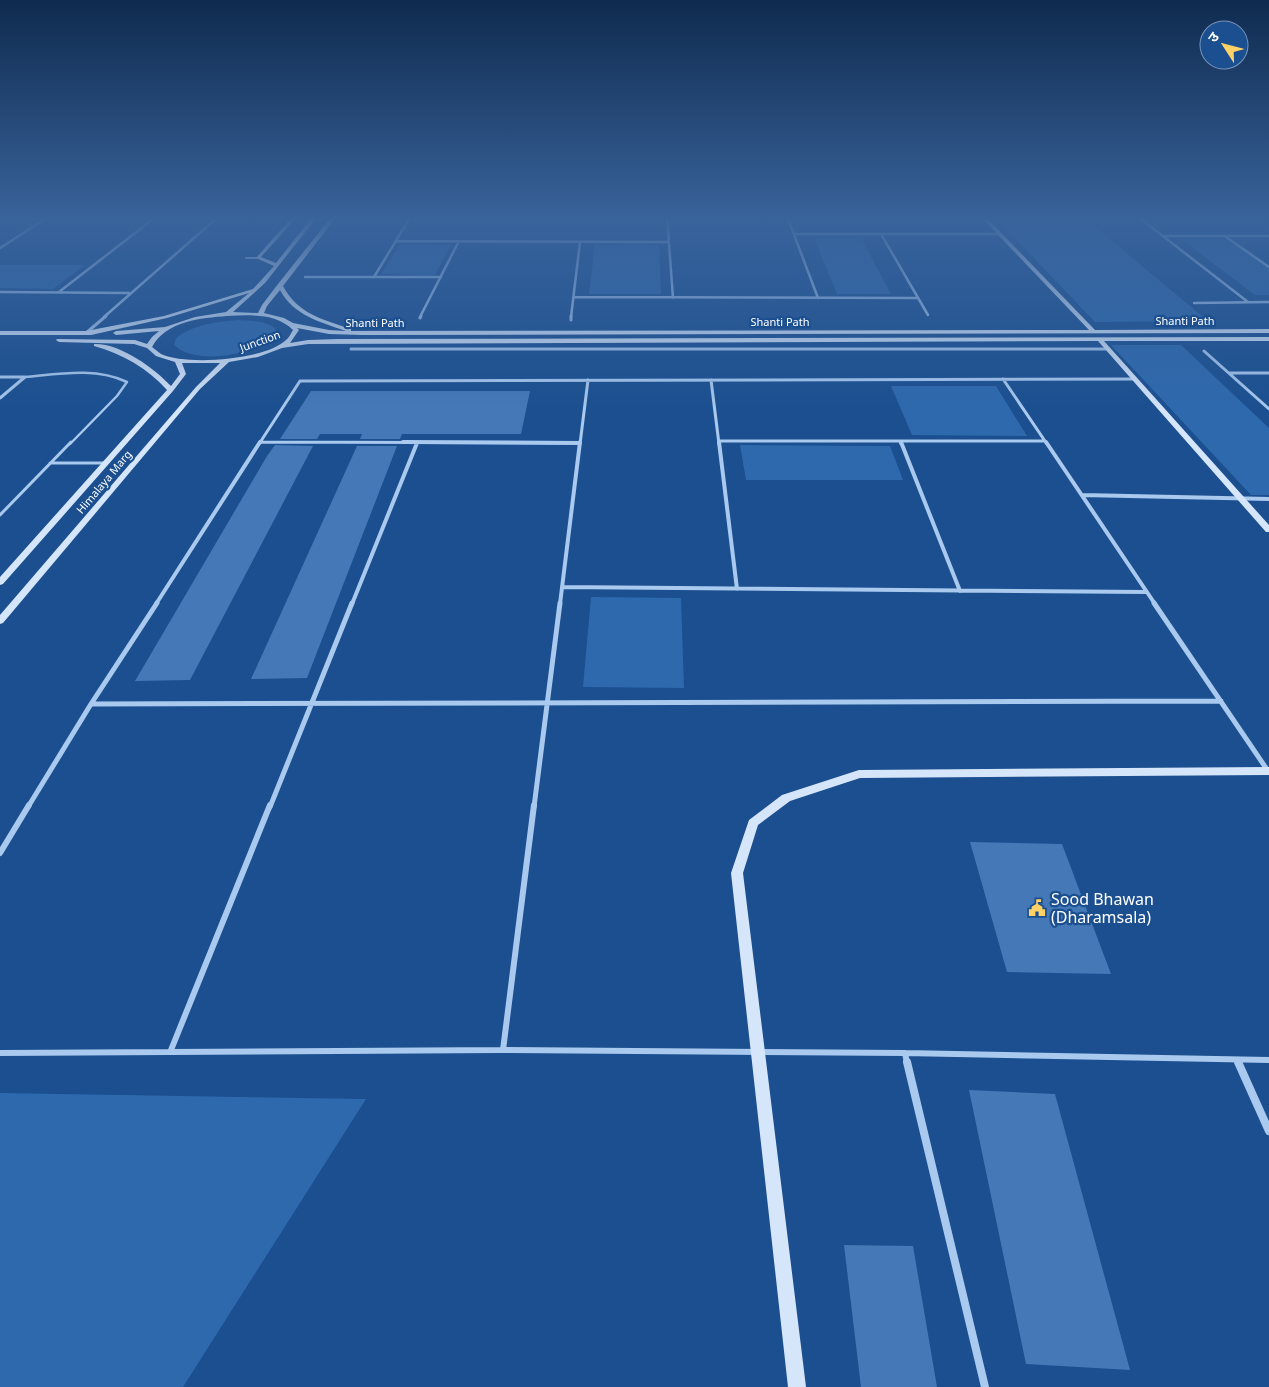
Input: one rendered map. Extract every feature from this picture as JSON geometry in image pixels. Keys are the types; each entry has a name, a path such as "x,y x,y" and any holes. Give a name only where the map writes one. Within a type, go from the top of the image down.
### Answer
{"main road":[{"path":"227,314 239,306 262,281"},
{"path":"260,315 264,306 283,281"},
{"path":"1045,281 1093,331"},
{"path":"280,285 289,303 300,311 328,323 361,333"},
{"path":"86,333 165,317 254,290"},
{"name":"Junction","path":"227,314 260,315 282,320 292,325 296,330 295,335 283,346 254,356 227,361 196,363 178,361 157,355 150,347 156,335 167,329 200,317 227,314"},
{"name":"Shanti Path","path":"292,325 329,332 361,333 1269,331"},
{"path":"0,333 139,332 167,329"},
{"path":"1100,339 1269,530"},
{"name":"Shanti Path","path":"283,346 308,342 348,340 1269,339"},
{"path":"0,340 135,342 150,347"},
{"path":"78,340 106,347 135,360 158,375 171,390"},
{"name":"Himalaya Marg","path":"0,582 171,390 183,374 178,361"},
{"name":"Himalaya Marg","path":"0,621 198,388 227,361"},
{"path":"797,1387 737,873 754,823 786,798 859,774 1268,771"}],"street":[{"path":"59,292 74,281"},
{"path":"86,333 144,281"},
{"path":"420,318 440,281"},
{"path":"571,320 576,281"},
{"path":"672,281 673,298"},
{"path":"812,281 818,298"},
{"path":"908,281 928,315"},
{"path":"1221,281 1248,302"},
{"path":"0,292 130,293"},
{"path":"574,297 918,298"},
{"path":"1194,303 1269,302"},
{"path":"351,349 1108,349"},
{"path":"1204,351 1269,409"},
{"path":"1229,373 1269,373"},
{"path":"0,377 25,377"},
{"path":"0,398 25,377"},
{"path":"1003,379 1268,771"},
{"path":"0,853 91,704 300,381 1134,379"},
{"path":"503,1050 588,380"},
{"path":"711,380 737,589"},
{"path":"719,441 1045,441"},
{"path":"900,441 960,591"},
{"path":"260,442 580,443"},
{"path":"171,1050 417,443"},
{"path":"1082,495 1269,500"},
{"path":"562,587 1147,592"},
{"path":"91,704 1221,701"},
{"path":"0,1053 171,1050 503,1050 905,1053 1269,1060"},
{"path":"905,1053 985,1387"},
{"path":"1237,1060 1269,1131"}],"lane":[{"path":"0,515 116,396 127,382 118,376 101,373 25,377"},
{"path":"50,463 106,463"}],"shaded area":[{"path":"0,281 64,281 53,289 0,288"},
{"path":"591,281 660,281 661,294 589,294"},
{"path":"832,281 884,281 891,294 837,294"},
{"path":"1056,281 1160,281 1208,321 1095,322"},
{"path":"1236,281 1269,281 1269,295 1255,295"},
{"path":"238,320 268,324 276,330 275,336 266,343 240,353 225,356 196,355 174,345 176,338 190,330 213,323"},
{"path":"1111,345 1181,345 1269,428 1269,495 1251,495"},
{"path":"891,386 996,386 1027,436 912,435"},
{"path":"740,445 890,446 903,480 746,480"},
{"path":"591,597 681,598 684,688 583,687"},
{"path":"0,1093 366,1099 183,1387 0,1387"}],"building":[{"path":"311,391 530,391 521,434 402,434 400,439 360,439 362,434 320,434 317,439 280,439"},
{"path":"275,445 313,446 190,680 135,681 267,456"},
{"path":"357,446 397,446 307,678 251,679"},
{"name":"Sood Bhawan (Dharamsala)","path":"970,842 1062,844 1111,974 1007,972"},
{"path":"969,1090 1055,1094 1130,1370 1026,1364"},
{"path":"844,1245 913,1246 937,1387 861,1387"}],"place":[{"name":"Sood Bhawan (Dharamsala)","path":"1037,908"}]}
